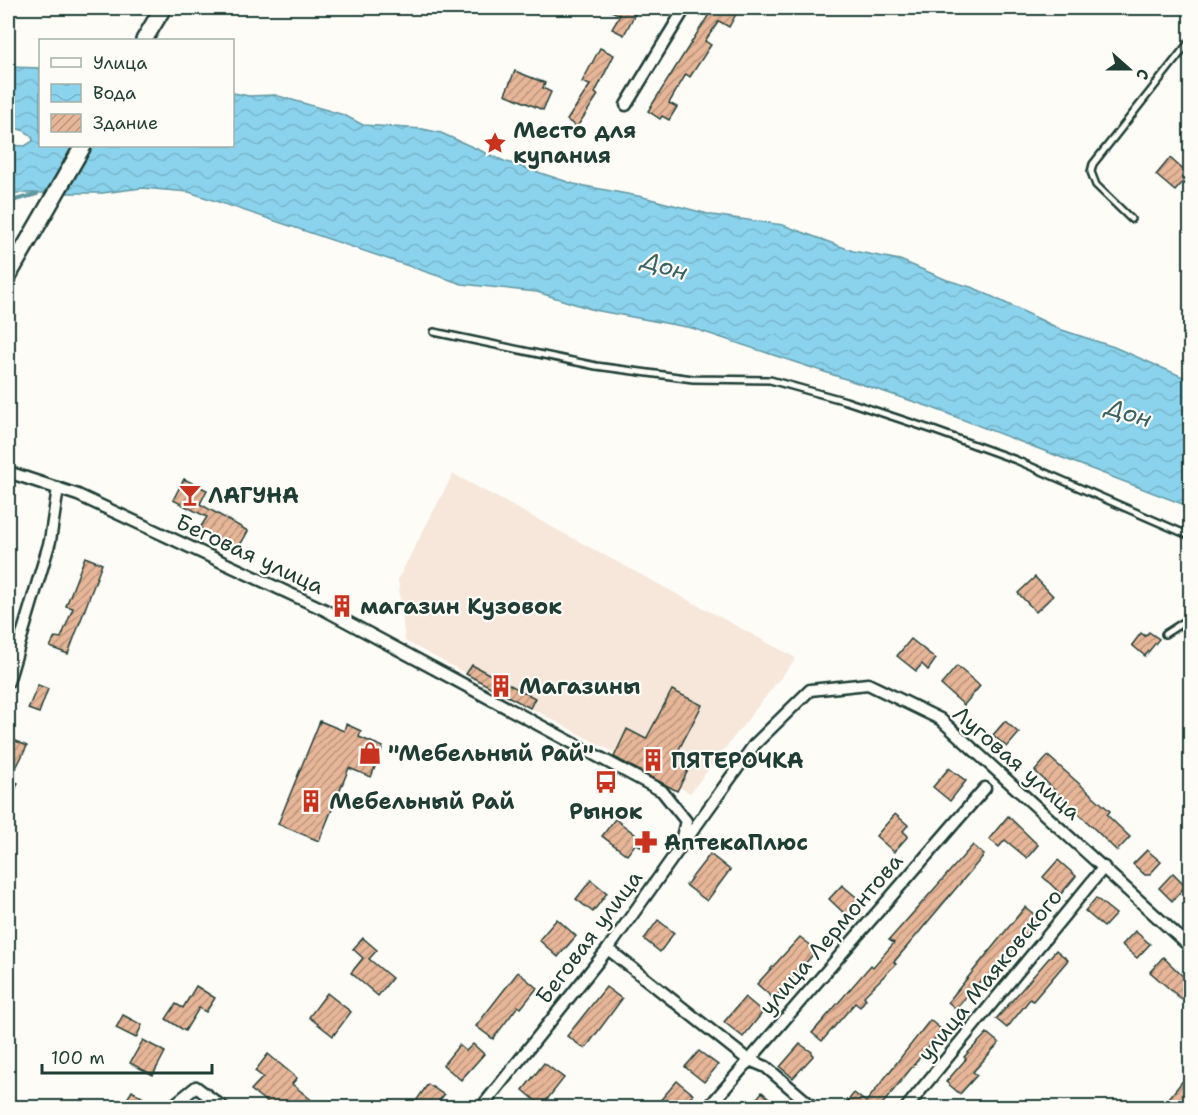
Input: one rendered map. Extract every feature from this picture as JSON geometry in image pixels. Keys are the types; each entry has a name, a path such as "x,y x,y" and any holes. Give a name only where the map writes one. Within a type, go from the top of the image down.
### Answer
{"main road":[{"path":"145,39 163,8"},
{"path":"8,276 82,147"}],"street":[{"path":"626,105 685,8"},
{"name":"Беговая улица","path":"8,472 78,495 325,610 662,791 686,821 679,849 608,950 481,1107"},
{"path":"8,682 50,541 58,488"},
{"name":"Луговая улица","path":"679,849 754,746 810,690 868,684 940,719 1191,947"},
{"name":"улица Лермонтова","path":"708,1107 747,1059 985,788"},
{"name":"улица Маяковского","path":"906,1107 1104,867"},
{"path":"608,950 747,1059 766,1066 814,1107"},
{"path":"170,1107 196,1087 224,1107"}],"lane":[{"path":"1131,219 1096,185 1090,172 1093,164 1191,41"},
{"path":"434,332 596,366 693,379 770,380 846,400 1016,460 1191,536"},
{"path":"1165,634 1191,618"}],"shaded area":[{"path":"453,474 796,658 690,793 405,641 398,579"}],"water":[{"name":"Дон","path":"8,67 39,68 39,147 234,147 234,93 249,96 275,95 344,115 363,125 423,129 441,133 504,161 574,184 643,197 712,215 783,225 853,251 900,260 947,280 974,288 1062,330 1114,347 1190,380 1190,507 930,407 692,328 594,310 537,292 462,284 189,192 142,188 102,193 8,193 8,145 25,146 33,141 25,131 8,126"}],"building":[{"path":"605,8 638,8 624,35 612,29 620,15"},
{"path":"713,8 725,8 736,14 729,27 719,21 705,41 711,45 690,77 686,74 669,103 677,107 669,120 662,116 660,119 648,111"},
{"path":"600,48 614,55 595,93 598,95 577,127 567,120 590,85 582,82"},
{"path":"515,71 545,83 543,88 551,92 543,110 505,94"},
{"path":"1170,158 1189,175 1175,191 1156,175"},
{"path":"184,479 207,490 200,504 248,531 238,549 200,528 207,517 173,500"},
{"path":"85,557 102,564 68,654 50,647 55,637 61,638 73,608 66,606"},
{"path":"1035,577 1053,596 1036,612 1018,593"},
{"path":"1149,632 1159,639 1145,656 1132,645 1141,633 1145,636"},
{"path":"911,639 936,659 928,670 922,664 916,671 897,656"},
{"name":"Магазины","path":"472,665 535,698 530,708 466,674"},
{"path":"957,666 980,686 964,705 941,685"},
{"path":"38,685 48,689 39,713 28,709"},
{"path":"672,690 702,705 676,755 692,763 677,791 614,757 627,729 646,739"},
{"name":"Мебельный Рай","path":"320,721 344,731 346,724 361,731 359,737 383,747 371,777 349,768 319,841 278,824"},
{"path":"1005,721 1019,733 1007,747 993,735"},
{"path":"14,740 27,746 10,780 18,783 8,807 8,754"},
{"path":"1048,756 1110,811 1107,815 1130,837 1117,851 1035,771"},
{"path":"949,768 966,781 950,801 933,787"},
{"path":"895,814 908,825 903,831 908,836 894,852 876,836"},
{"path":"1008,816 1038,845 1027,858 1005,840 999,847 989,839"},
{"path":"615,819 640,838 627,855 602,836"},
{"name":"АптекаПлюс","path":"644,833 656,841 648,852 636,843"},
{"path":"973,845 984,855 894,962 896,964 864,996 866,999 860,1007 855,1003 822,1041 812,1033 871,965 873,967 894,943 889,940"},
{"path":"1147,850 1161,862 1149,875 1145,875 1133,864"},
{"path":"710,854 730,870 707,901 686,885"},
{"path":"1058,860 1076,876 1061,894 1043,877"},
{"path":"1173,873 1186,886 1172,901 1159,888"},
{"path":"591,880 607,893 593,912 576,899"},
{"path":"842,885 861,901 847,916 829,899"},
{"path":"1096,898 1116,914 1104,927 1085,911"},
{"path":"1025,907 1039,918 984,984 980,981 956,1009 948,1002"},
{"path":"557,919 576,936 558,957 539,940"},
{"path":"658,920 674,933 660,952 644,939"},
{"path":"1135,931 1150,944 1137,958 1122,945"},
{"path":"800,937 817,950 774,999 757,984"},
{"path":"363,938 377,950 369,959 392,978 378,996 351,973 363,958 353,949"},
{"path":"1056,950 1068,960 1033,1001 1030,999 1007,1028 996,1019"},
{"path":"1163,957 1191,984 1191,999 1187,1004 1150,972"},
{"path":"518,972 537,988 521,1008 518,1006 493,1039 476,1026"},
{"path":"196,986 215,998 206,1012 199,1008 185,1031 166,1019 176,1004 183,1008"},
{"path":"606,987 622,999 585,1049 567,1036"},
{"path":"327,993 351,1012 333,1036 309,1017"},
{"path":"745,997 763,1012 743,1037 724,1022"},
{"path":"123,1015 142,1025 136,1038 116,1028"},
{"path":"930,1020 942,1030 880,1107 843,1107 854,1093 866,1102"},
{"path":"987,1033 999,1043 973,1072 977,1075 960,1094 946,1082 966,1059 964,1057"},
{"path":"143,1040 165,1052 153,1075 130,1063"},
{"path":"473,1044 484,1054 461,1080 443,1065 459,1045 466,1051"},
{"path":"800,1044 812,1052 813,1056 793,1078 780,1067"},
{"path":"699,1051 718,1065 704,1082 685,1067"},
{"path":"268,1054 297,1078 292,1084 320,1107 273,1107 251,1090 263,1077 255,1071"},
{"path":"544,1063 564,1078 542,1106 523,1090"},
{"path":"1185,1078 1191,1082 1191,1096 1181,1107 1171,1107 1165,1103"},
{"path":"677,1081 693,1094 681,1107 663,1107 658,1103"},
{"path":"428,1084 444,1095 434,1107 424,1107 416,1101"},
{"path":"132,1091 148,1101 144,1107 122,1107"},
{"path":"762,1092 779,1107 750,1107"}],"waterway":[{"path":"8,202 37,194"}],"place":[{"name":"Место для купания","path":"495,143"},
{"name":"ЛАГУНА","path":"190,495"},
{"name":"магазин Кузовок","path":"342,606"},
{"name":"Магазины","path":"501,686"},
{"name":"\"Мебельный Рай\"","path":"370,753"},
{"name":"ПЯТЕРОЧКА","path":"653,760"},
{"name":"Рынок","path":"606,782"},
{"name":"Мебельный Рай","path":"311,801"},
{"name":"АптекаПлюс","path":"646,842"}]}
